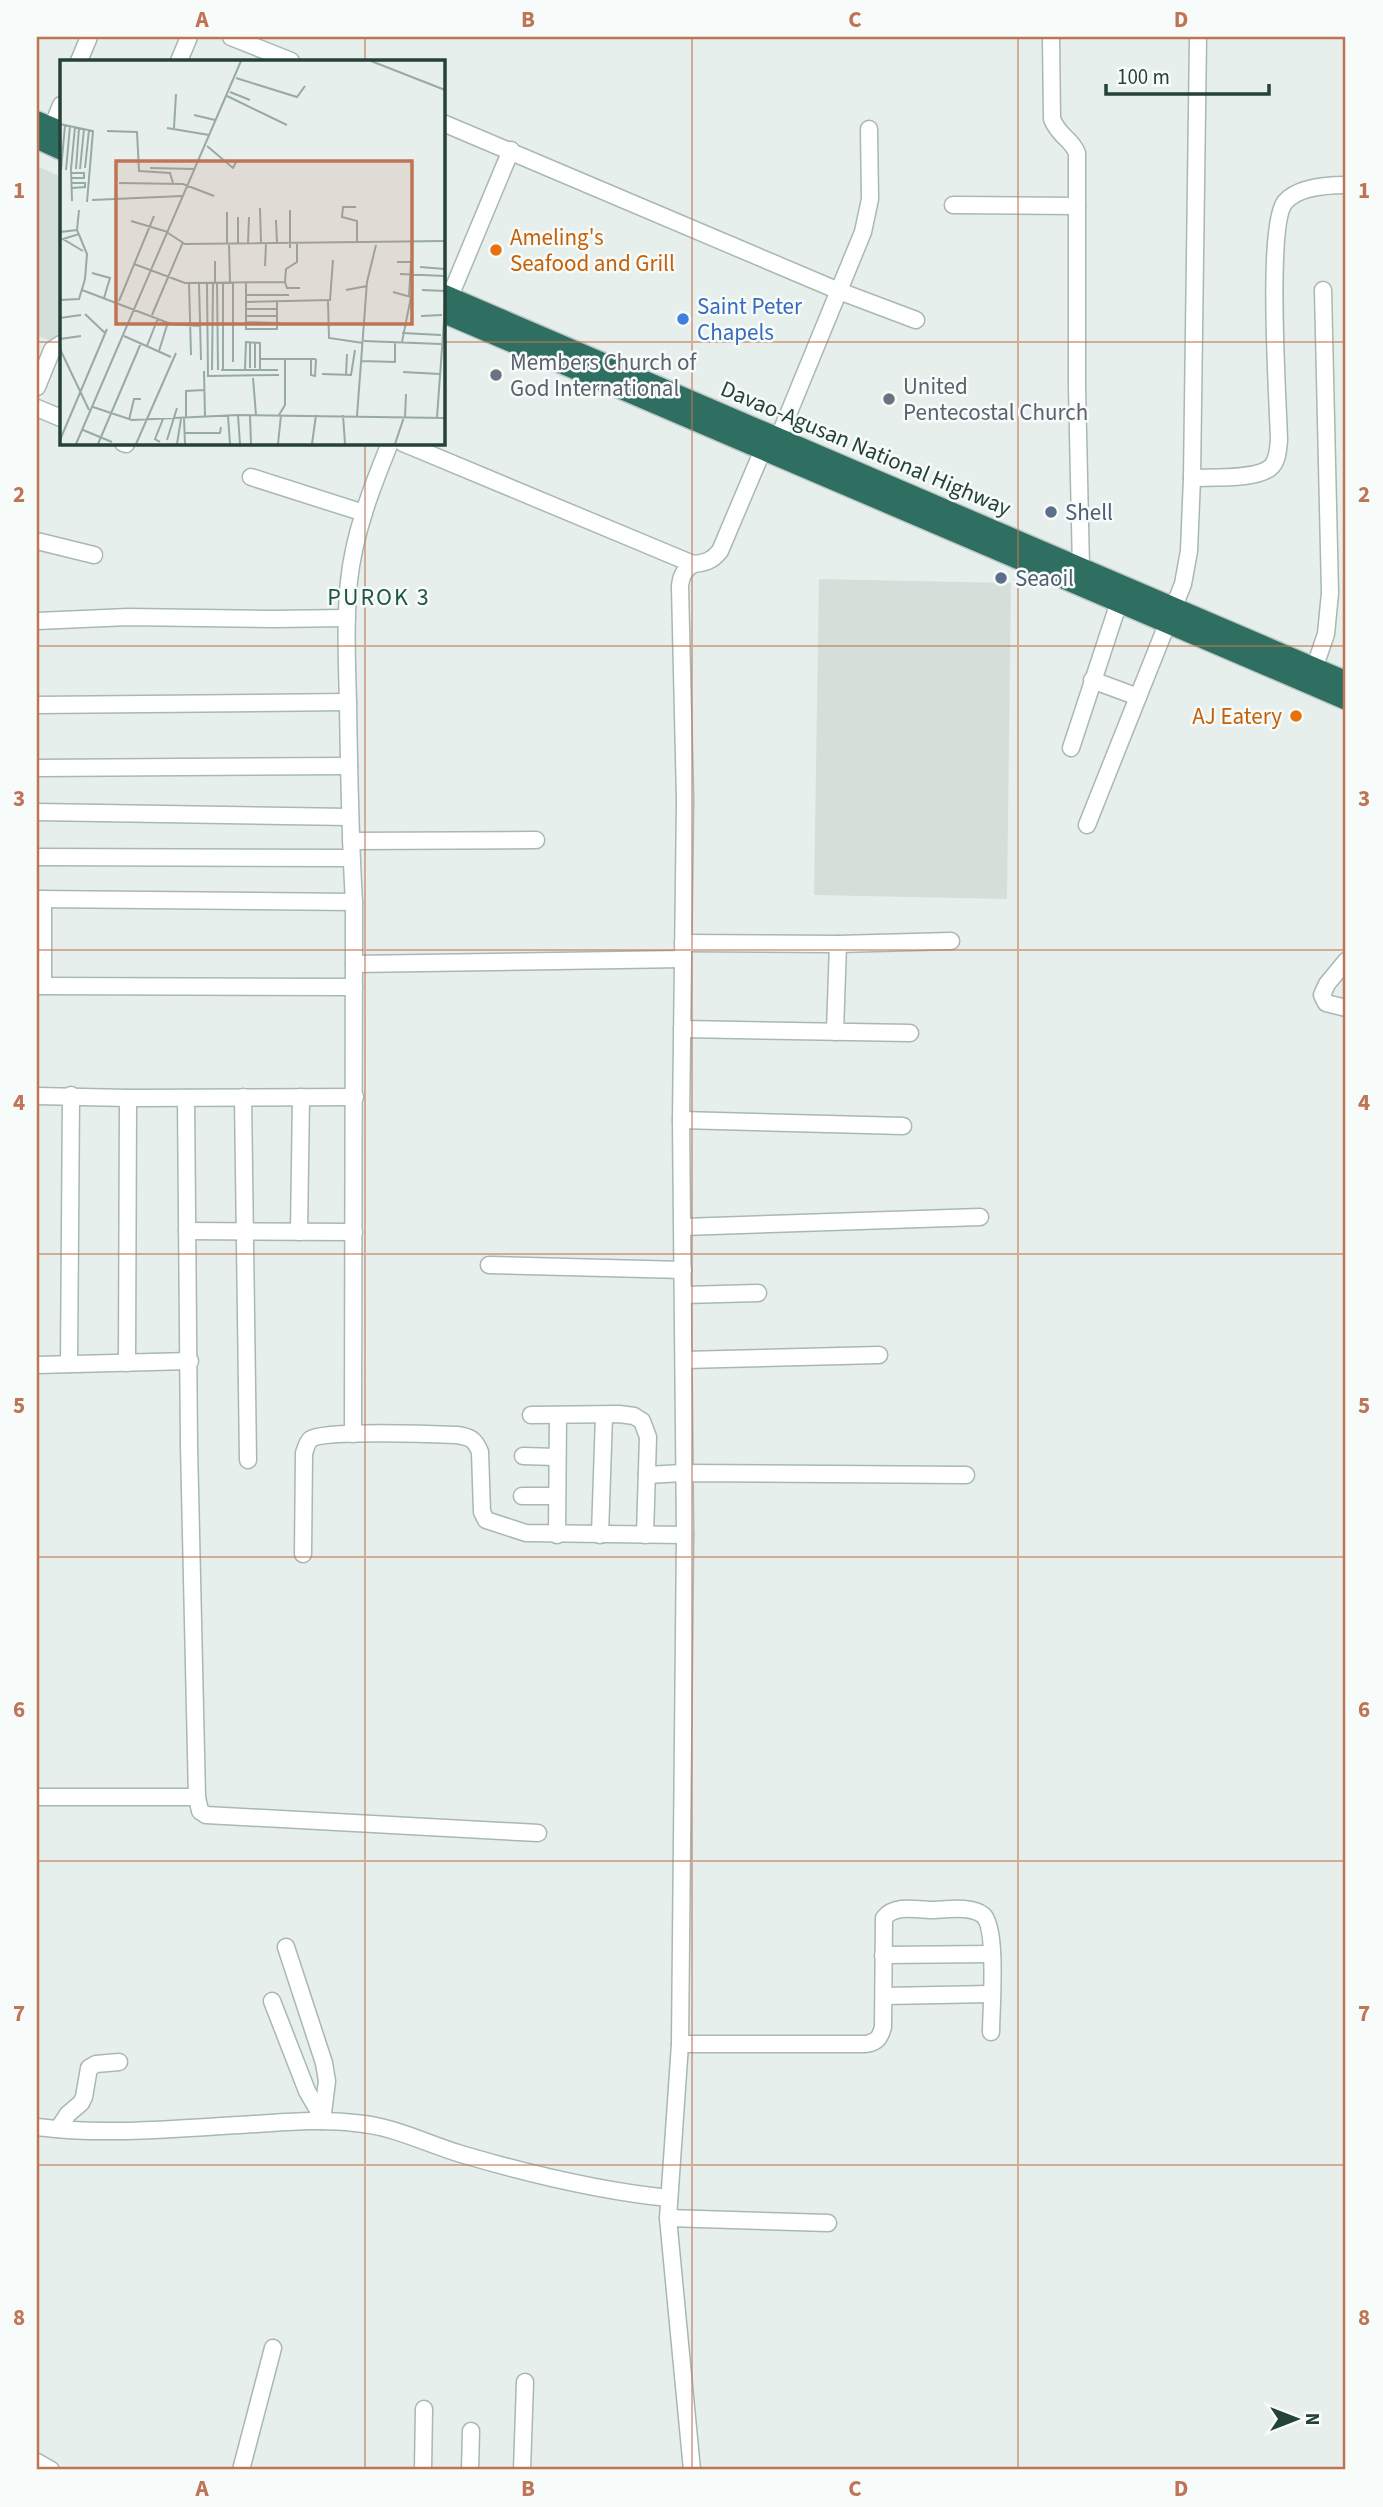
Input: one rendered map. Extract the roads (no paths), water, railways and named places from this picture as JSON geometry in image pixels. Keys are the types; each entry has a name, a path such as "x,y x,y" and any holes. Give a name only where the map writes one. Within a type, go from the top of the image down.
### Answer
{"highway":[{"path":"47,130 60,148"},
{"name":"Davao-Agusan National Highway","path":"444,307 770,441 1170,616 1346,699"},
{"name":"Davao-Agusan National Highway","path":"1078,576 1119,602 1170,616 1346,682"}],"street":[{"path":"79,60 89,37"},
{"path":"178,60 189,37"},
{"path":"231,37 288,60"},
{"path":"1051,37 1052,119 1061,136 1073,144 1077,153 1078,576"},
{"path":"1087,825 1188,567 1192,478 1198,37"},
{"path":"47,130 60,107"},
{"path":"444,123 839,291 916,320"},
{"path":"692,2470 668,2218 680,2044 685,1535 681,1120 685,800 680,586 686,569 693,564 714,559 720,551 839,291 867,216 870,199 869,129"},
{"path":"444,307 511,150"},
{"path":"1192,478 1251,475 1265,472 1274,464 1279,440 1274,265 1278,217 1285,202 1299,192 1318,187 1346,185"},
{"path":"953,205 1077,206"},
{"path":"1314,669 1326,634 1330,593 1323,290"},
{"path":"37,387 50,346"},
{"path":"37,408 60,418"},
{"path":"353,1434 354,902 349,817 347,618 349,579 364,513 390,444"},
{"path":"405,444 693,564"},
{"path":"251,477 364,513"},
{"path":"37,541 94,555"},
{"path":"1071,748 1119,602"},
{"path":"37,621 128,617 347,618"},
{"path":"1092,680 1138,697"},
{"path":"37,705 348,702"},
{"path":"37,768 349,765"},
{"path":"37,812 349,817"},
{"path":"351,841 536,839"},
{"path":"37,857 351,858"},
{"path":"354,902 40,899 40,986 354,987"},
{"path":"354,964 951,941"},
{"path":"835,1032 838,944"},
{"path":"1346,961 1327,984 1322,995 1326,1003 1346,1007"},
{"path":"682,1029 910,1033"},
{"path":"69,1364 71,1095"},
{"path":"37,1096 355,1097"},
{"path":"243,1097 248,1460"},
{"path":"299,1232 301,1097"},
{"path":"127,1363 128,1098"},
{"path":"186,1098 190,1459 197,1797 200,1811 206,1815 538,1833"},
{"path":"681,1120 903,1126"},
{"path":"684,1227 980,1217"},
{"path":"187,1231 354,1231"},
{"path":"489,1265 684,1270"},
{"path":"684,1295 758,1293"},
{"path":"684,1360 879,1355"},
{"path":"37,1364 190,1361"},
{"path":"531,1415 634,1416 642,1421 648,1437 645,1535"},
{"path":"557,1535 558,1415"},
{"path":"600,1535 604,1415"},
{"path":"303,1554 304,1453 307,1444 311,1439 320,1436 353,1434 470,1437 480,1452 482,1512 486,1520 526,1534 685,1535"},
{"path":"523,1456 557,1457"},
{"path":"647,1475 966,1475"},
{"path":"522,1496 557,1496"},
{"path":"37,1797 197,1797"},
{"path":"680,2044 875,2042 883,2027 884,1918 892,1910 904,1909 972,1910 988,1922 992,1933 991,2032"},
{"path":"286,1947 324,2063 327,2081 322,2119"},
{"path":"883,1955 992,1954"},
{"path":"884,1996 992,1994"},
{"path":"272,2001 292,2057 322,2119"},
{"path":"58,2129 68,2114 81,2103 89,2068 96,2064 118,2062"},
{"path":"37,2127 149,2130 322,2119 389,2127 494,2163 613,2191 669,2197"},
{"path":"668,2218 828,2223"},
{"path":"241,2470 273,2348"},
{"path":"522,2470 524,2382"},
{"path":"423,2470 424,2409"},
{"path":"470,2470 471,2431"},
{"path":"37,2462 51,2470"}],"place":[{"name":"Ameling's Seafood and Grill","path":"496,250"},
{"name":"Saint Peter Chapels","path":"683,319"},
{"name":"Members Church of God International","path":"496,375"},
{"name":"United Pentecostal Church","path":"889,399"},
{"name":"Shell","path":"1051,512"},
{"name":"Seaoil","path":"1001,578"},
{"name":"AJ Eatery","path":"1296,716"}],"district":[{"name":"PUROK 3","path":"379,597"}]}
